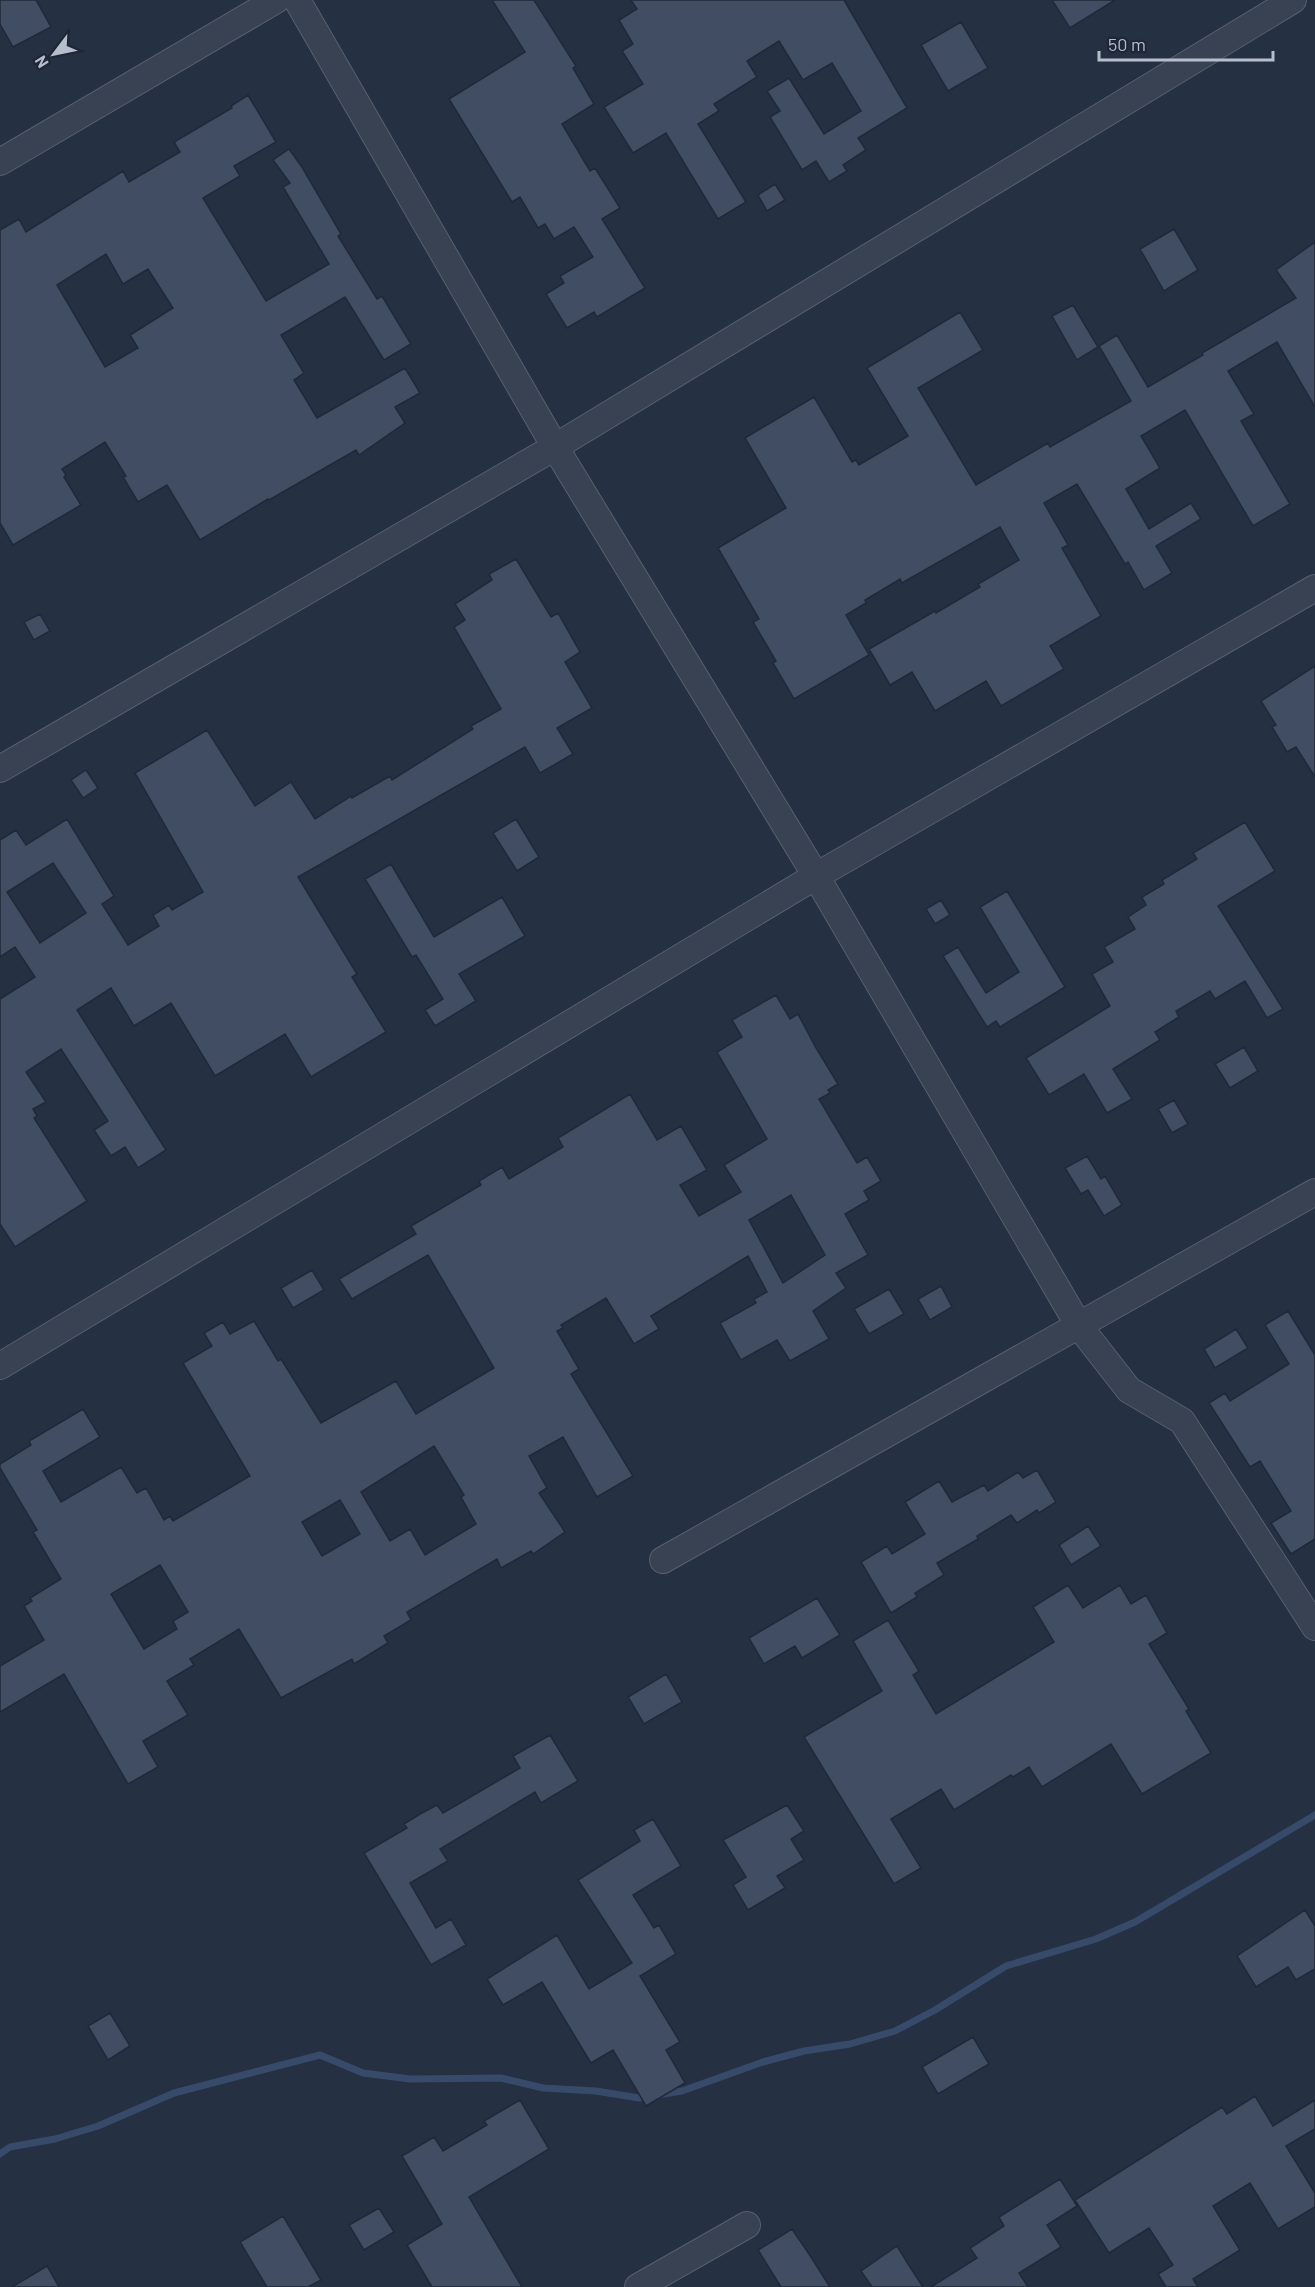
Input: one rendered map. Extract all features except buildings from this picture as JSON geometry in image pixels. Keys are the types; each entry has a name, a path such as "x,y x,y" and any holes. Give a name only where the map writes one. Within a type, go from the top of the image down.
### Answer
{"street":[{"path":"0,162 276,0"},
{"path":"297,0 555,447 816,876 1079,1326 1129,1390 1182,1421 1315,1628"},
{"path":"0,769 555,447 1293,0"},
{"path":"0,1366 816,876 1315,588"},
{"path":"663,1560 1315,1192"},
{"path":"638,2287 747,2225"}],"waterway":[{"path":"0,2154 10,2147 55,2139 98,2126 174,2093 320,2055 363,2073 410,2079 501,2078 543,2088 596,2091 639,2098 682,2091 763,2062 804,2051 850,2044 895,2031 935,2010 1006,1966 1096,1939 1135,1922 1315,1815"}]}
